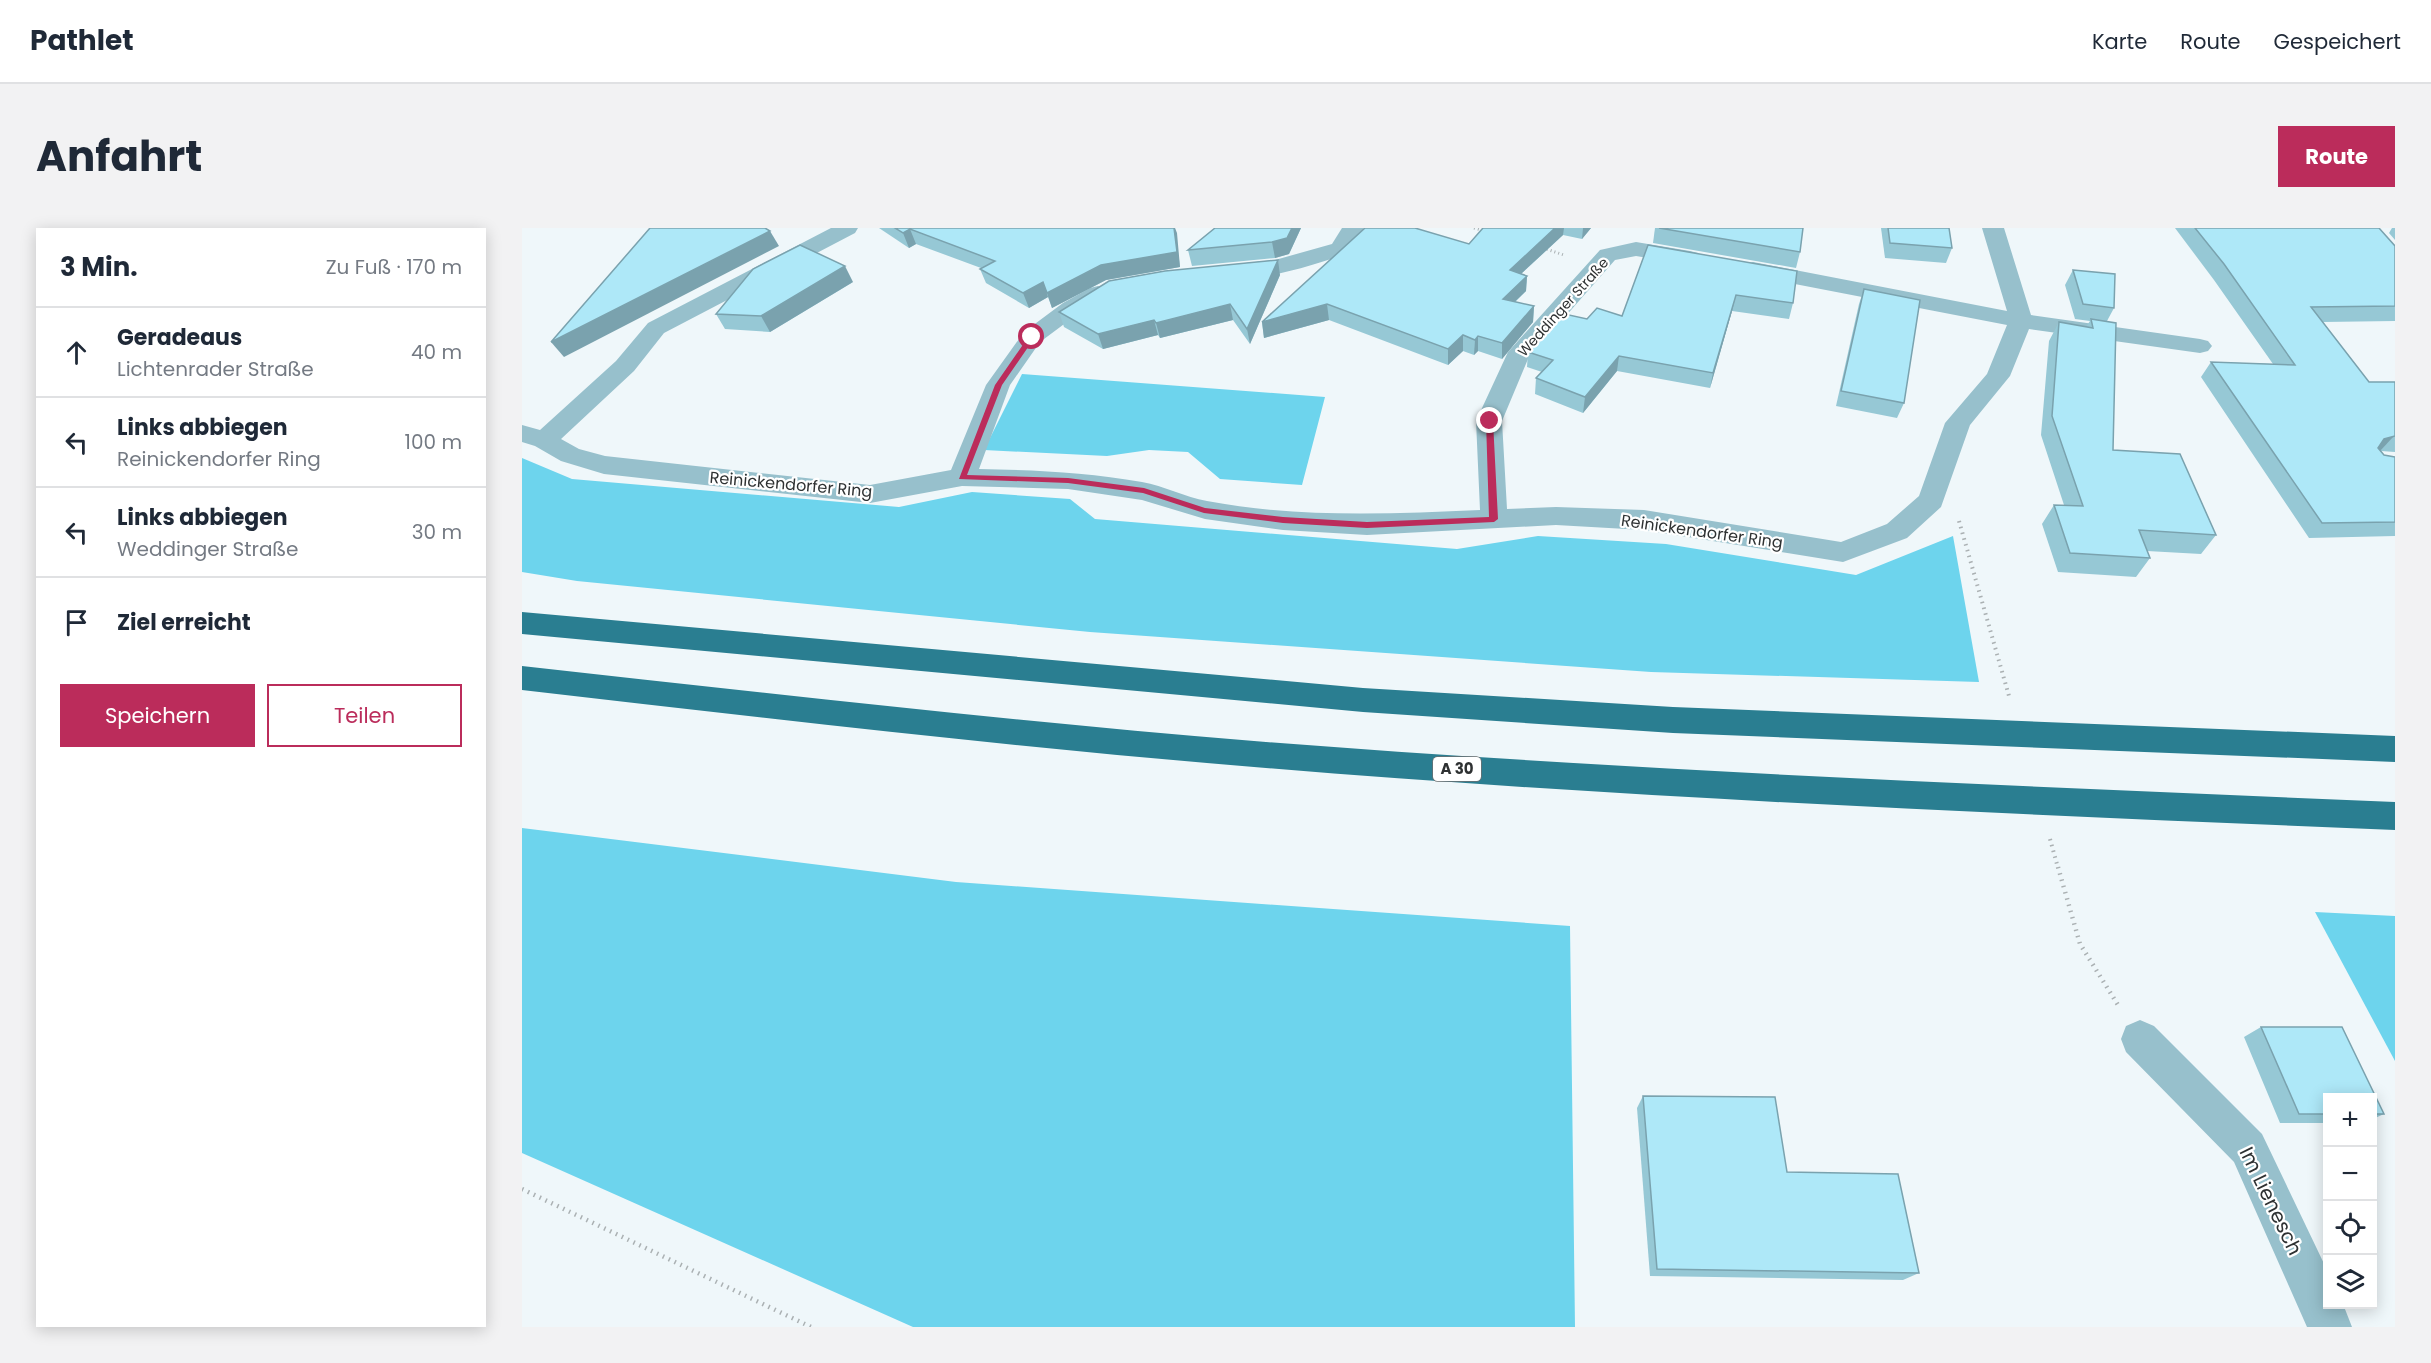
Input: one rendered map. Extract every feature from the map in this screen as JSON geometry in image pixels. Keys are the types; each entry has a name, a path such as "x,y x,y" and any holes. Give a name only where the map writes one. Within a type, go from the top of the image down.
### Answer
{"highway":[{"path":"522,622 1363,700 1673,720 2395,749"},
{"name":"A 30","path":"522,678 1024,734 1355,762 1704,786 2395,816"}],"street":[{"path":"533,436 625,366 656,328 847,228"},
{"path":"1214,272 1276,267 1340,249 1353,228"},
{"path":"1993,228 2021,321"},
{"name":"Weddinger Straße","path":"1494,519 1490,421 1516,357 1608,255 1636,249 2021,321 2200,346"},
{"path":"962,477 998,385 1032,337 1071,308 1106,289 1117,287"},
{"name":"Reinickendorfer Ring","path":"533,436 570,455 604,465 870,494 962,477 1068,480 1144,491 1204,510 1283,520 1367,525 1556,516 1644,520 1843,552 1897,531 1931,500 1942,463 1958,423 1998,376 2021,321"},
{"name":"Im Lienesch","path":"2140,1039 2248,1148 2330,1327"}],"path":[{"path":"1474,228 1486,231"},
{"path":"1543,248 1600,265"},
{"path":"1942,463 1992,635"},
{"path":"2080,944 2140,1039"},
{"path":"522,1189 811,1327"}],"shaded area":[{"path":"1022,374 1325,397 1302,485 1220,479 1188,452 1149,450 1107,456 984,450"},
{"path":"522,458 572,479 899,507 972,492 1070,499 1095,519 1457,549 1538,536 1666,544 1856,575 1953,536 1979,682 1651,672 1090,632 577,581 522,572"},
{"path":"522,828 956,882 1570,926 1575,1327 913,1327 522,1153"},
{"path":"2315,912 2395,916 2395,1061"}],"building":[{"path":"650,228 765,228 770,231 551,342"},
{"path":"895,228 1174,228 1177,252 1101,265 1047,293 1043,282 1023,293 980,269 995,261 910,229 903,233"},
{"path":"1215,228 1292,228 1287,238 1272,242 1188,250"},
{"path":"1365,228 1415,228 1469,244 1483,228 1555,228 1510,270 1527,276 1503,299 1534,306 1502,343 1478,336 1475,340 1463,335 1448,349 1327,304 1262,322"},
{"path":"1659,228 1803,228 1800,252"},
{"path":"1888,228 1949,228 1952,248 1890,243"},
{"path":"2195,228 2379,228 2395,246 2395,306 2311,307 2369,382 2395,382 2395,436 2384,439 2378,448 2384,455 2395,457 2395,522 2322,523 2211,362 2295,365 2224,264"},
{"path":"800,245 845,266 761,316 716,314 753,269"},
{"path":"1648,245 1797,271 1793,303 1736,295 1713,373 1619,356 1585,397 1536,378 1553,360 1528,352 1531,345 1560,313 1587,319 1597,308 1622,316"},
{"path":"1278,260 1247,329 1230,304 1156,323 1154,320 1098,334 1059,312 1109,281 1165,271"},
{"path":"2073,270 2115,274 2114,308 2083,304"},
{"path":"1864,289 1920,300 1904,403 1841,391"},
{"path":"2091,319 2116,323 2113,450 2180,454 2216,535 2139,530 2150,558 2070,553 2054,505 2083,506 2052,416 2059,322 2093,328"},
{"path":"2261,1027 2342,1027 2374,1093 2323,1093 2323,1114 2299,1114"},
{"path":"1643,1096 1775,1097 1787,1172 1898,1174 1919,1273 1657,1269"},
{"path":"2377,1100 2384,1114 2377,1114"}],"route":[{"path":"1032,337 998,385 962,477 1068,480 1144,491 1204,510 1283,520 1367,525 1494,519 1490,421"}]}
